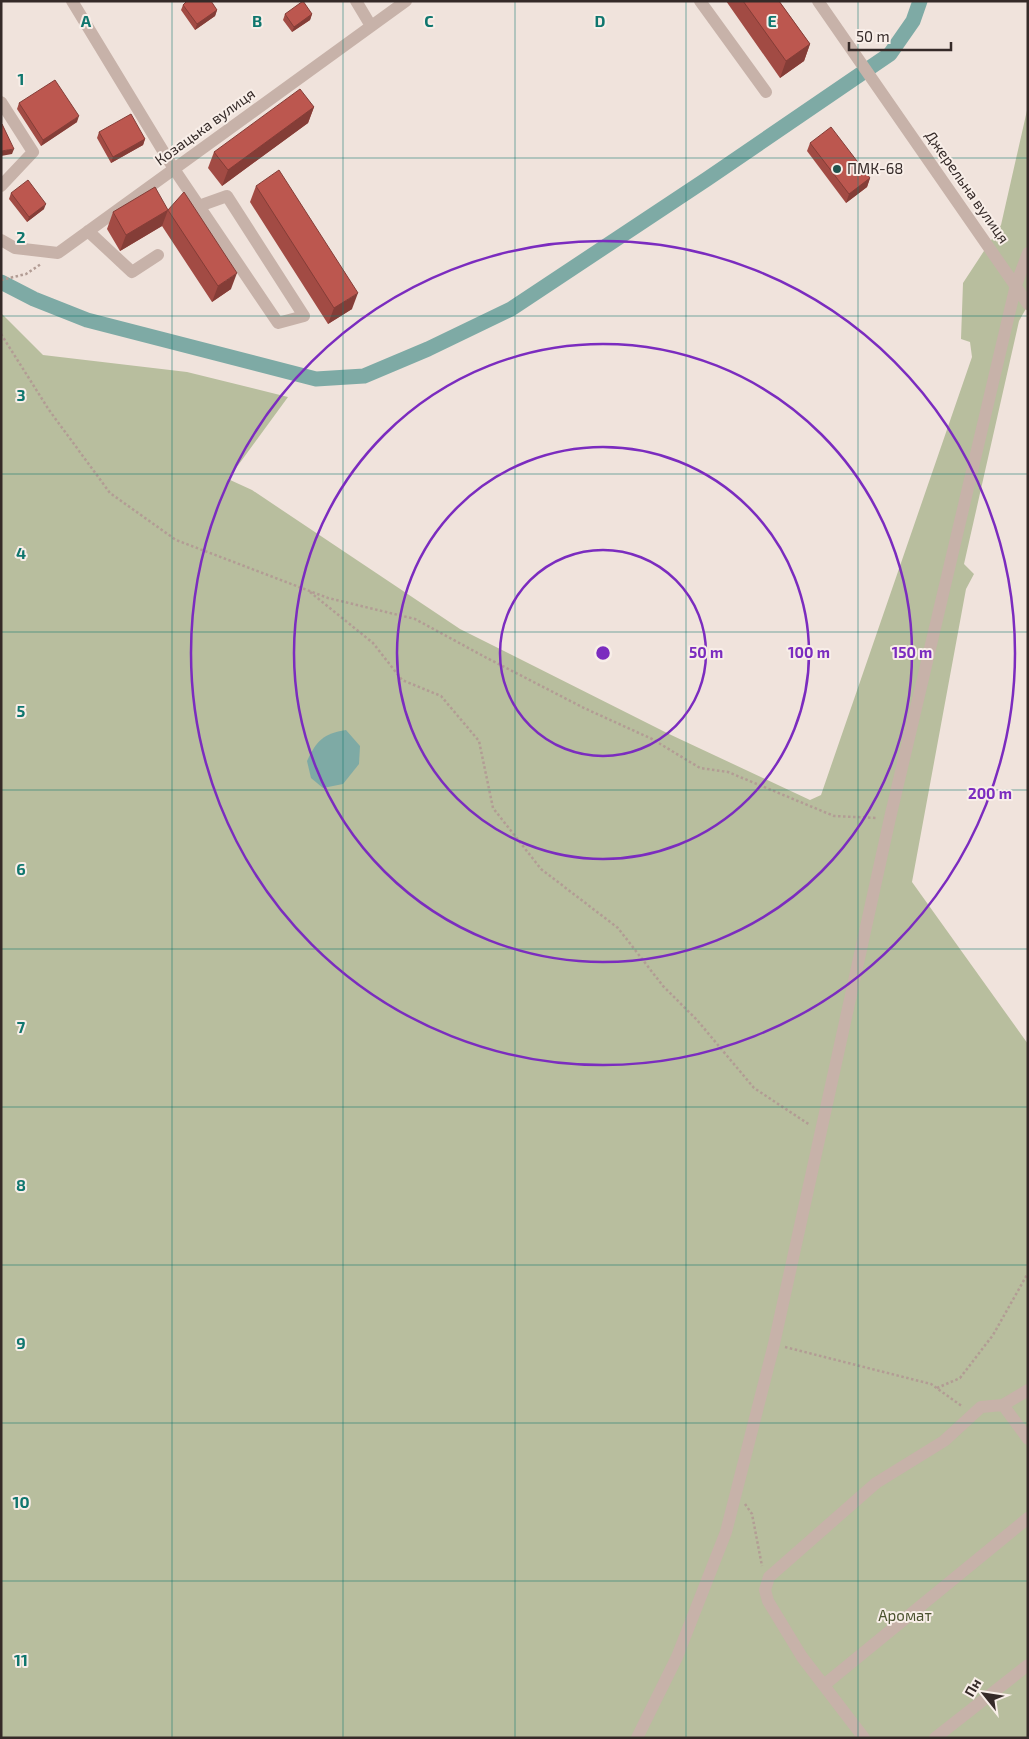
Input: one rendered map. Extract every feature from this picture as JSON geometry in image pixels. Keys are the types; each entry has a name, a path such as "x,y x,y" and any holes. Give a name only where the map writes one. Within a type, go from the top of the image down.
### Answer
{"street":[{"path":"72,1 174,169 278,323 304,316 227,196 199,206"},
{"path":"356,1 371,26"},
{"name":"Козацька вулиця","path":"58,253 406,1"},
{"path":"700,1 766,92"},
{"name":"Джерельна вулиця","path":"818,1 1028,304"},
{"path":"1,102 32,152 1,186"},
{"path":"88,232 132,272 158,255"},
{"path":"1,240 15,248 58,253"},
{"path":"637,1738 680,1648 726,1532 737,1491 774,1344 890,818 1016,286 1028,253"},
{"path":"864,1738 802,1656 768,1601 765,1590 769,1576 876,1483 944,1441 981,1407 1003,1405 1028,1390"},
{"path":"1003,1405 1028,1439"},
{"path":"824,1685 1028,1518"},
{"path":"935,1738 1028,1665"}],"path":[{"path":"1,280 26,274 58,253"},
{"path":"1,334 49,410 110,493 176,540 328,598 415,619 576,704 652,739 700,768 728,772 834,816 890,818"},
{"path":"307,590 373,643 402,680 441,696 479,741 493,808 542,869 618,928 663,986 697,1020 754,1088 821,1132"},
{"path":"937,1388 960,1378 992,1334 1028,1273"},
{"path":"774,1344 931,1384 973,1414"},
{"path":"737,1491 752,1514 762,1567"}],"green space":[{"name":"Аромат","path":"1028,106 1028,305 1019,321 964,564 974,574 966,589 912,882 1028,1044 1028,1738 1,1738 1,313 43,355 187,372 288,397 228,479 252,490 460,629 669,734 810,800 821,795 972,357 970,342 961,339 963,283 1001,225"}],"water":[{"path":"346,730 360,746 359,764 343,784 323,788 311,778 307,761 314,748 322,739"}],"building":[{"path":"187,1 211,1 217,10 197,24 183,5"},
{"path":"303,1 312,14 294,27 285,14"},
{"path":"743,1 779,1 810,44 786,61"},
{"path":"55,80 79,116 43,140 19,103"},
{"path":"300,89 314,107 228,170 214,152"},
{"path":"131,114 145,139 113,157 99,132"},
{"path":"2,124 14,149 1,151"},
{"name":"ПМК-68","path":"831,127 870,178 849,194 810,143"},
{"path":"279,170 358,293 334,308 256,186"},
{"path":"28,180 46,204 29,217 11,193"},
{"path":"155,187 168,210 126,235 113,212"},
{"path":"184,192 237,273 218,286 168,210"}],"waterway":[{"path":"1,282 34,299 87,320 316,379 364,376 428,349 511,309 707,179 890,54 913,21 920,1"}],"place":[{"name":"ПМК-68","path":"837,169"}]}
